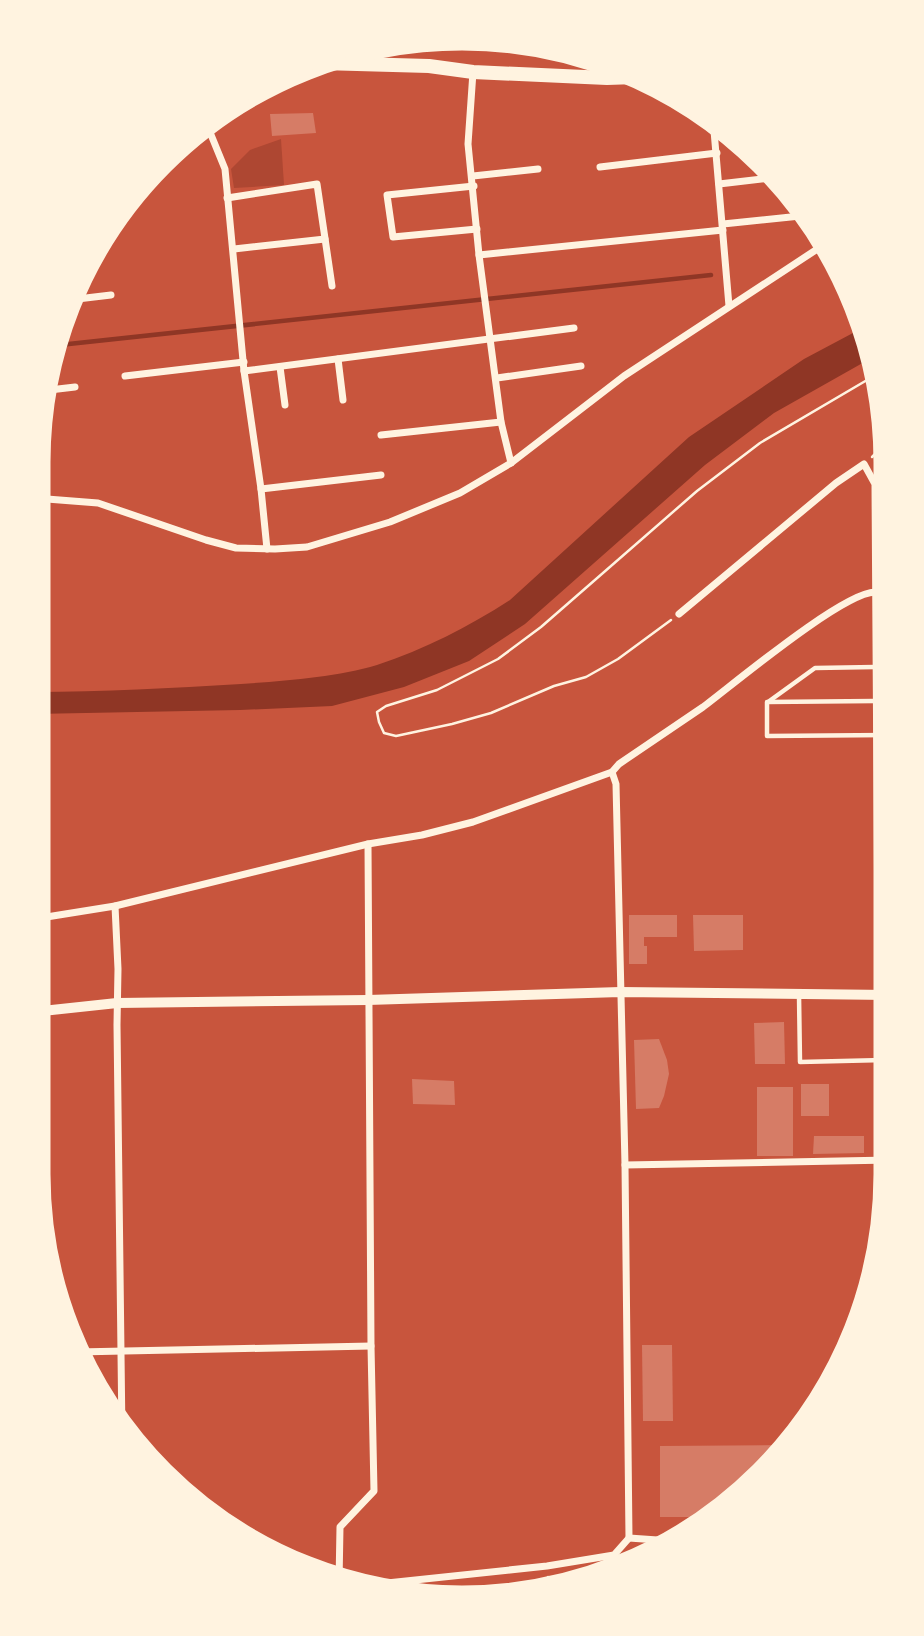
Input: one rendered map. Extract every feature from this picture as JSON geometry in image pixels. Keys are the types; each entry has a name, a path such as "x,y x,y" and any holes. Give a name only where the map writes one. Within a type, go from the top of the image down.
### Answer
{"main road":[{"path":"342,64 622,77"}],"street":[{"path":"473,72 467,144 501,422 511,463"},
{"path":"209,131 225,169 244,371 267,549"},
{"path":"714,131 729,306"},
{"path":"600,167 717,153"},
{"path":"473,176 538,169"},
{"path":"719,184 767,178"},
{"path":"227,198 317,184 332,286"},
{"path":"474,186 387,195 393,237 477,229"},
{"path":"479,255 798,217"},
{"path":"234,249 325,239"},
{"path":"45,499 98,503 236,548 307,547 390,522 460,493 511,463 624,376 819,248"},
{"path":"79,299 111,295"},
{"path":"244,371 574,328"},
{"path":"338,359 342,400"},
{"path":"125,376 244,362"},
{"path":"497,378 581,366"},
{"path":"280,367 285,405"},
{"path":"52,390 75,387"},
{"path":"381,435 501,422"},
{"path":"679,614 836,483 864,464 875,484 878,947"},
{"path":"261,489 381,475"},
{"path":"45,917 115,906 368,844 473,822 612,772 619,764 828,614 860,594 874,592"},
{"path":"387,1583 547,1566 614,1555 629,1538 625,1165 616,784 612,772"},
{"path":"339,1571 340,1527 374,1491 368,844"},
{"path":"115,906 118,969 122,1413"},
{"path":"45,1011 117,1003 368,1000 620,992 878,995"},
{"path":"625,1165 878,1160"},
{"path":"85,1352 371,1346"},
{"path":"629,1538 660,1540"}],"lane":[{"path":"875,484 878,481"},
{"path":"875,667 815,668 786,686 767,702 767,736 876,735"},
{"path":"767,702 876,701"},
{"path":"799,994 800,1062 878,1060"}],"path":[{"path":"679,614 618,659 586,677 491,713 396,736 384,733 379,722 377,712 386,706 437,690 498,659 541,626 697,491 750,451 869,379"},
{"path":"864,464 878,451"}],"shaded area":[{"path":"281,139 284,185 234,188 231,169 250,150"},
{"path":"857,331 866,361 774,413 705,465 525,624 469,661 404,687 332,706 45,714 45,692 241,684 310,678 377,665 429,645 510,600 689,437 804,359"}],"building":[{"path":"313,113 316,133 272,136 270,114"},
{"path":"629,915 677,915 677,937 644,937 647,964 629,964"},
{"path":"693,915 743,915 743,950 694,951"},
{"path":"784,1022 785,1064 755,1064 754,1023"},
{"path":"659,1039 669,1074 664,1096 659,1108 636,1109 634,1040"},
{"path":"412,1079 454,1081 455,1105 413,1104"},
{"path":"801,1084 829,1084 829,1116 801,1116"},
{"path":"757,1087 793,1087 793,1156 757,1156"},
{"path":"814,1136 864,1136 864,1153 813,1154"},
{"path":"642,1345 672,1345 673,1421 643,1421"},
{"path":"778,1445 737,1487 697,1517 660,1517 660,1446"}],"waterway":[{"path":"63,345 711,275"}]}
